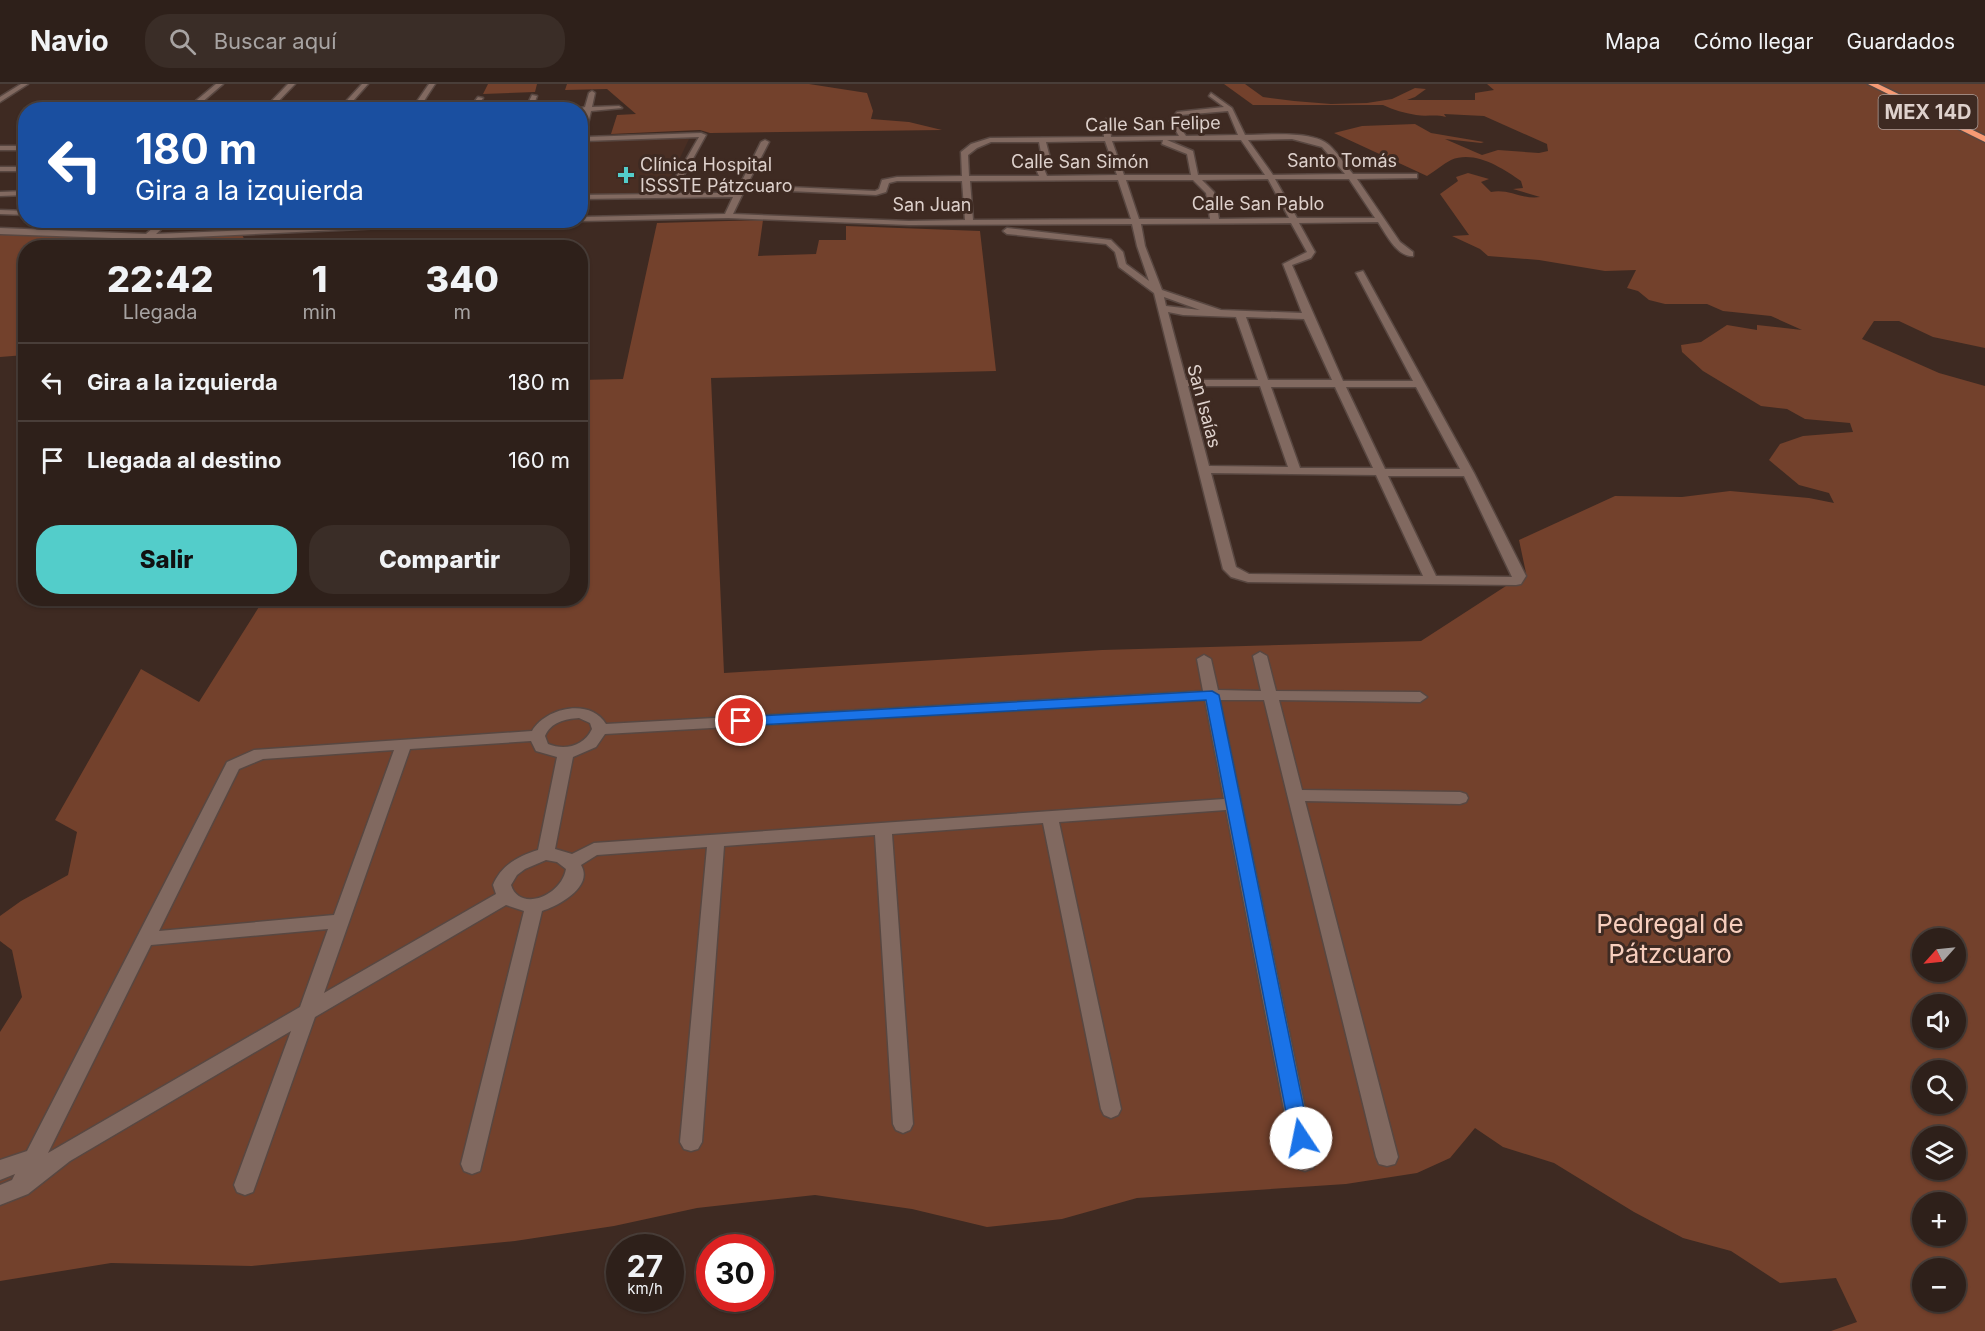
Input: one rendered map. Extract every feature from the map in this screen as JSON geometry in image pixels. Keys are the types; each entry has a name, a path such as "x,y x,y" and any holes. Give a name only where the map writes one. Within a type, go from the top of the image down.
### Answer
{"highway":[{"name":"MEX 14D","path":"1872,84 1985,140"},
{"name":"MEX 14D","path":"1891,84 1985,129"}],"street":[{"path":"0,100 25,84"},
{"path":"198,102 220,84"},
{"path":"265,102 284,84"},
{"path":"274,102 292,84"},
{"path":"340,102 347,91 364,84"},
{"path":"420,102 432,84"},
{"path":"342,102 356,88"},
{"path":"588,106 592,93"},
{"path":"273,94 282,94"},
{"path":"1211,95 1230,110 1243,138 1270,176 1311,252 1308,256 1287,264 1308,316 1432,582 1516,582 1519,576 1468,472 1360,273"},
{"path":"531,102 534,96"},
{"path":"477,102 480,98"},
{"path":"588,109 619,108"},
{"path":"1184,138 1173,121 1179,113 1230,110"},
{"name":"San Isaías","path":"1106,121 1108,139 1136,221 1141,246 1158,292 1230,569 1248,578 1432,582"},
{"path":"588,140 701,135 703,137 669,196"},
{"name":"Calle San Felipe","path":"965,178 964,154 974,146 990,140 1292,137 1325,145 1351,176"},
{"path":"1153,139 1168,142 1190,153 1195,177 1210,192 1215,221"},
{"path":"1042,140 1046,158 1040,169 1044,178"},
{"path":"728,216 765,141"},
{"path":"0,148 18,148"},
{"path":"0,170 18,169"},
{"name":"Santo Tomás","path":"1270,176 1414,176"},
{"name":"Calle San Simón","path":"741,191 876,194 883,190 885,182 889,180 1270,176"},
{"path":"1351,176 1396,244 1410,254"},
{"path":"965,178 969,222"},
{"path":"588,197 669,196 741,191"},
{"path":"0,194 18,194"},
{"path":"0,212 18,213"},
{"name":"San Juan","path":"588,219 728,216 909,223 1136,221"},
{"name":"Calle San Pablo","path":"1136,221 1379,220"},
{"path":"909,223 1108,242 1116,247 1123,257 1122,265 1158,292 1219,313"},
{"path":"144,240 158,228"},
{"path":"0,231 147,237 312,228"},
{"path":"1162,308 1183,312 1308,316"},
{"path":"1240,314 1295,471"},
{"path":"1180,383 1420,384"},
{"path":"1204,469 1468,472"},
{"path":"1260,656 1387,1157"},
{"path":"1204,659 1305,1161"},
{"path":"600,729 1212,695 1420,697"},
{"path":"580,713 595,718 600,729 598,736 586,747 566,753 557,753 541,747 537,736 539,730 552,719 570,714 580,713"},
{"path":"20,1187 233,766 260,754 537,736"},
{"path":"245,1185 404,745"},
{"path":"546,854 566,753"},
{"path":"1296,795 1460,798"},
{"path":"572,862 594,849 1234,804"},
{"path":"1050,817 1111,1109"},
{"path":"883,829 903,1124"},
{"path":"691,1142 716,841"},
{"path":"546,854 556,854 572,862 575,877 565,892 556,899 534,905 513,901 507,896 504,881 508,873 524,860 546,854"},
{"path":"0,1195 20,1187 63,1154 507,896"},
{"path":"472,1164 534,905"},
{"path":"146,939 341,921"},
{"path":"0,1170 36,1156 63,1154"}],"shaded area":[{"name":"Clínica Hospital ISSSTE Pátzcuaro","path":"690,137 663,193 588,195 588,142"}],"green space":[{"path":"488,84 537,84 535,92 483,94"},
{"path":"567,84 809,84 867,93 873,111 871,119 909,122 942,130 710,133 700,130 611,134 617,115 636,114 607,89 565,90"},
{"name":"Pedregal de Pátzcuaro","path":"1224,84 1245,84 1263,97 1331,104 1367,103 1392,99 1415,88 1426,89 1407,100 1475,100 1475,93 1494,90 1487,84 1985,84 1985,348 1933,337 1899,321 1874,321 1862,339 1939,373 1985,386 1985,1331 1831,1331 1857,1322 1836,1278 1780,1283 1731,1251 1683,1238 1634,1212 1554,1163 1503,1147 1475,1128 1450,1158 1417,1173 1346,1184 1137,1198 1062,1219 987,1227 912,1209 815,1195 697,1208 614,1226 515,1241 252,1266 111,1263 0,1281 0,1032 22,997 12,950 0,941 0,916 21,901 68,875 77,832 55,820 141,669 199,702 260,606 588,606 588,380 623,379 657,223 763,220 758,256 816,254 819,240 846,240 846,226 980,231 996,371 711,378 724,673 1102,650 1421,641 1526,573 1519,540 1615,496 1682,497 1730,491 1809,498 1834,503 1829,493 1799,485 1769,460 1780,444 1803,436 1853,432 1850,423 1805,419 1787,409 1761,406 1703,371 1682,352 1681,345 1701,342 1727,325 1757,330 1757,325 1802,330 1771,316 1723,311 1707,304 1665,304 1649,300 1638,291 1627,288 1636,270 1605,271 1539,260 1488,256 1480,249 1452,236 1469,235 1440,194 1458,181 1456,177 1468,173 1489,179 1481,182 1491,192 1540,197 1513,189 1523,188 1521,181 1488,162 1469,157 1451,160 1427,176 1334,133 1362,126 1415,124 1431,133 1484,142 1445,139 1482,155 1498,150 1539,153 1548,151 1547,144 1484,116 1444,114 1446,117 1420,116 1383,105 1253,105"},
{"path":"0,233 135,239 242,235 245,240 18,240 18,356 0,357"}],"waterway":[{"path":"39,228 89,229"}],"place":[{"name":"Clínica Hospital ISSSTE Pátzcuaro","path":"626,175"}],"route":[{"path":"741,721 1212,695 1301,1138"}]}
